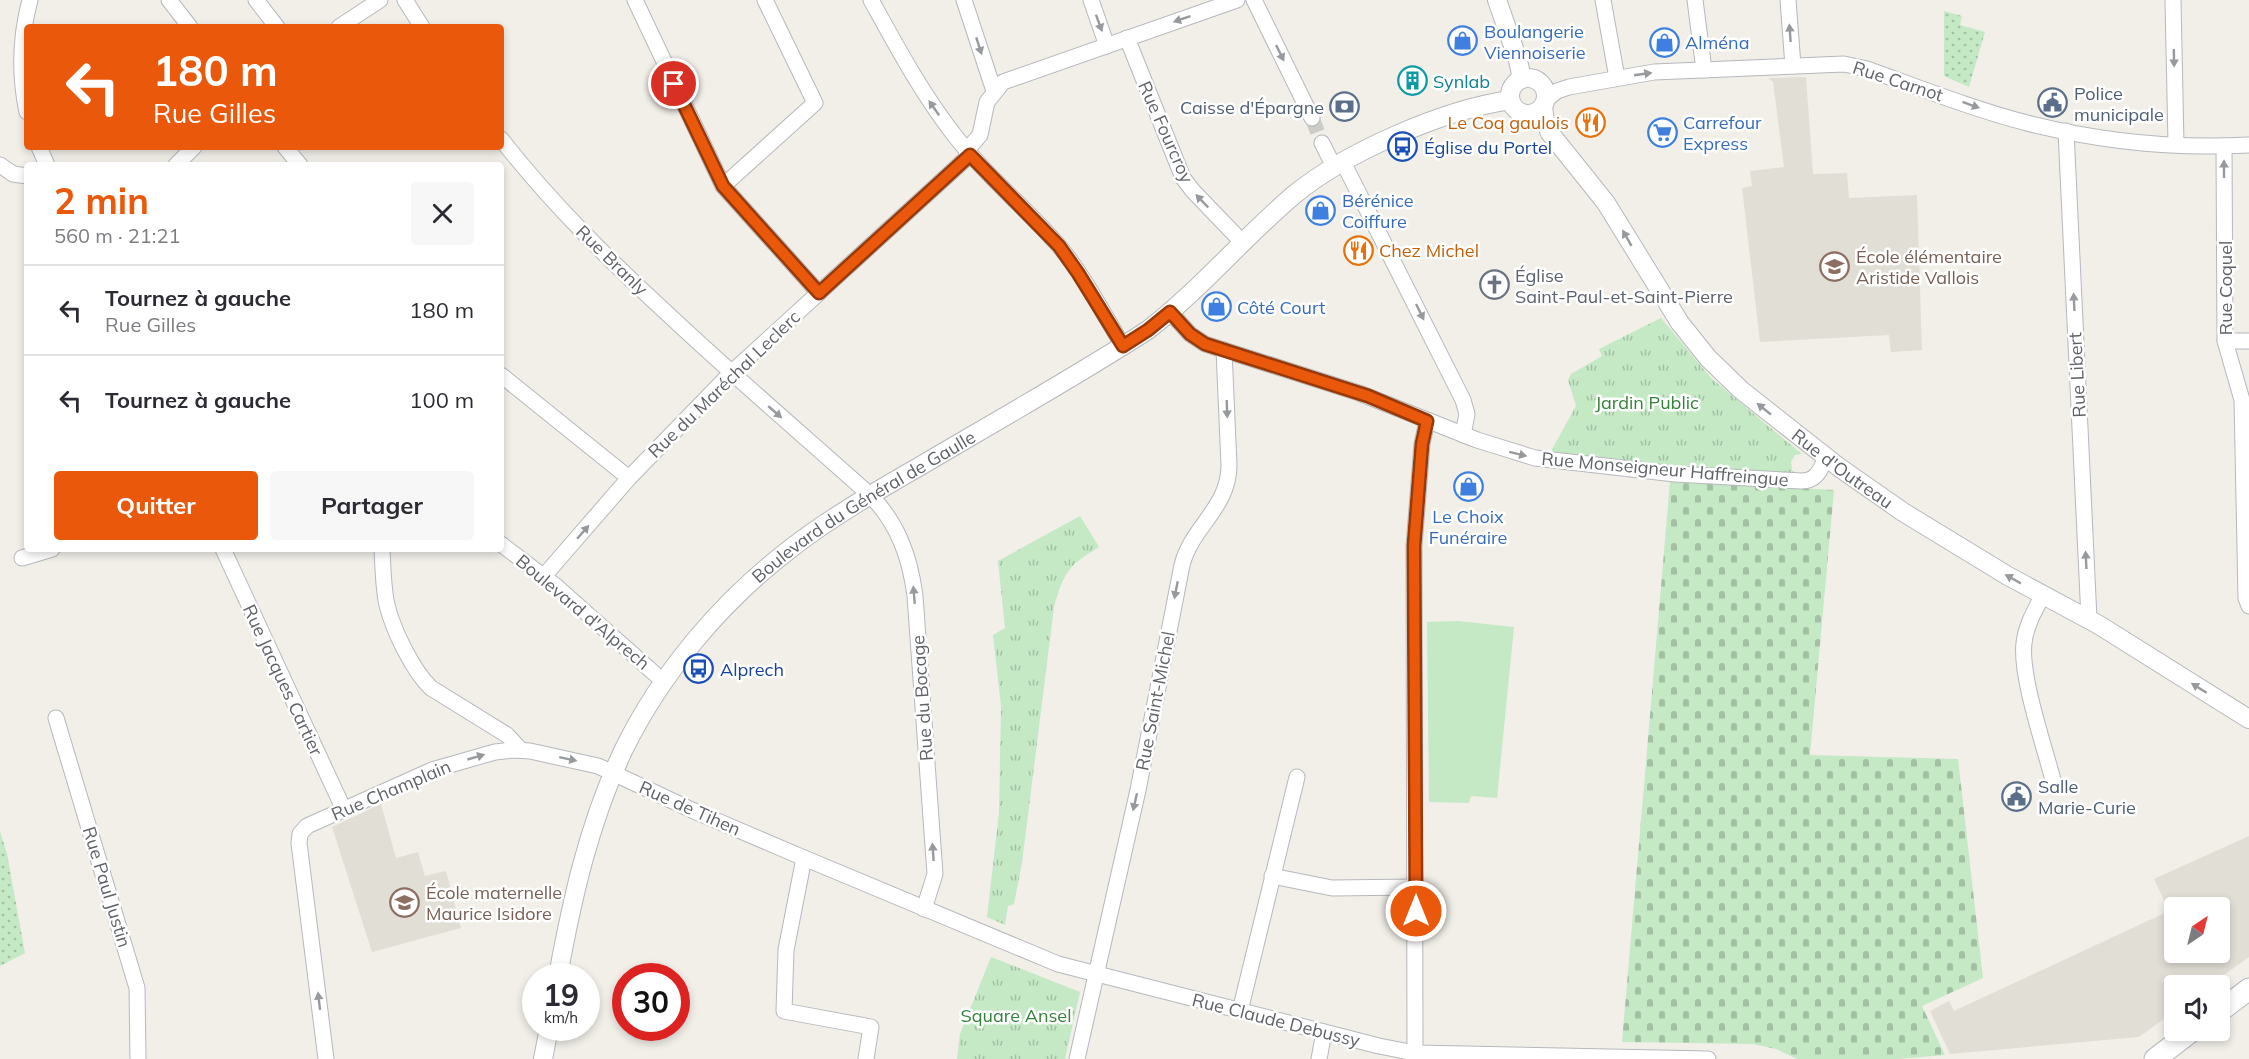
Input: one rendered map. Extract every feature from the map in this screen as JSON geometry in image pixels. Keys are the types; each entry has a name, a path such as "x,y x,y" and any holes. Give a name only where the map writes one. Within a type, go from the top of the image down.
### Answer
{"main road":[{"path":"2230,1003 2249,989"},
{"path":"2155,1059 2179,1041"}],"street":[{"path":"25,24 30,0"},
{"path":"169,0 188,24"},
{"path":"256,0 275,24"},
{"path":"344,24 380,0"},
{"path":"405,0 420,24"},
{"path":"635,0 723,186 819,293"},
{"path":"723,186 814,103 765,0"},
{"path":"871,0 924,94 968,153 1059,246 1123,346"},
{"path":"964,0 994,91 1003,82 1014,77 1238,0"},
{"path":"1091,0 1107,46"},
{"path":"1254,0 1312,118"},
{"path":"1497,0 1518,60 1522,79"},
{"path":"1603,0 1617,78"},
{"path":"1695,0 1704,70"},
{"path":"1788,0 1793,66"},
{"path":"2173,0 2176,144"},
{"path":"24,32 21,64 24,88"},
{"name":"Rue Fourcroy","path":"1127,39 1183,178 1243,243"},
{"name":"Rue Carnot","path":"1545,103 1557,91 1569,87 1654,72 1844,64 2017,120 2066,131 2108,138 2176,144 2249,145"},
{"path":"1532,78 1545,89 1545,103 1536,113 1525,114 1516,110 1510,100 1512,88 1522,79 1532,78"},
{"name":"Rue du Maréchal Leclerc","path":"544,576 630,478 731,373 968,153 980,135 987,102 994,91"},
{"name":"Boulevard du Général de Gaulle","path":"560,963 582,860 613,773 632,734 664,682 697,639 765,569 814,531 1148,330 1294,195 1339,165 1367,149 1451,114 1510,100"},
{"name":"Rue d'Outreau","path":"1545,103 1545,121 1554,138 1606,203 1668,306 1694,343 1741,390 1860,484 1914,519 2043,595 2089,619 2249,719"},
{"name":"Rue Libert","path":"2066,131 2089,619"},
{"name":"Rue Branly","path":"504,143 534,180 584,234 731,373 871,496"},
{"path":"1323,143 1339,165 1394,260 1463,400 1467,414 1463,435"},
{"name":"Rue Coquel","path":"2224,146 2225,341 2242,400 2246,598 2249,606"},
{"path":"179,162 191,150"},
{"path":"288,150 298,162"},
{"path":"0,165 13,174 24,176"},
{"name":"Rue Monseigneur Haffreingue","path":"1170,312 1194,338 1205,344 1368,396 1502,450 1546,460 1693,475 1808,481 1816,476 1826,458"},
{"path":"2225,341 2249,340"},
{"name":"Rue Saint-Michel","path":"1077,1059 1138,790 1184,557 1190,543 1220,501 1228,483 1224,350"},
{"path":"504,377 630,478"},
{"path":"1415,1053 1414,546 1422,444 1427,421"},
{"name":"Rue du Bocage","path":"871,496 895,526 909,562 913,584 935,874 924,909"},
{"name":"Boulevard d'Alprech","path":"504,545 544,576 664,682"},
{"path":"22,558 42,552"},
{"name":"Rue Jacques Cartier","path":"224,552 344,810"},
{"path":"382,552 387,606 393,624 423,681 507,735 521,750"},
{"path":"2043,595 2030,622 2024,648 2027,677 2053,780"},
{"name":"Rue Paul Justin","path":"56,718 137,988 138,1059"},
{"name":"Rue de Tihen","path":"521,750 592,764 924,909 1044,959 1096,975"},
{"name":"Rue Champlain","path":"326,1059 299,843 300,834 307,826 432,770 495,752 521,750"},
{"path":"1240,1011 1297,777"},
{"path":"804,858 786,950 784,1011 871,1027 866,1059"},
{"path":"1272,876 1332,888 1416,887"},
{"name":"Rue Claude Debussy","path":"1096,975 1415,1053 1708,1059"},
{"path":"1319,1059 1324,1032"},
{"path":"543,1059 546,1041"}],"shaded area":[{"name":"École élémentaire Aristide Vallois","path":"1806,77 1813,174 1847,173 1849,198 1917,195 1922,350 1891,352 1889,335 1760,342 1742,188 1752,186 1750,171 1784,167 1773,82 1768,78"},
{"name":"École maternelle Maurice Isidore","path":"381,804 396,858 418,852 425,876 446,871 461,928 372,952 332,827"},
{"path":"2249,836 2249,957 2224,975 2164,975 2164,1019 2139,1037 1950,1054 1930,1011 1949,1001 1954,1011 2164,913 2164,963 2230,963 2230,897 2164,897 2164,900 2154,879"}],"green space":[{"path":"1944,11 1962,16 1960,25 1985,32 1969,87 1944,76"},
{"name":"Jardin Public","path":"1661,318 1711,378 1802,454 1795,455 1791,462 1792,470 1796,474 1660,469 1551,451 1576,406 1568,380 1571,374 1602,356 1599,349"},
{"path":"1670,482 1834,490 1810,755 1958,759 1983,978 1922,1006 1945,1055 1898,1059 1797,1059 1776,1049 1753,1044 1622,1042"},
{"path":"1080,516 1099,547 1080,559 1069,571 1064,578 1054,607 1022,863 1014,904 1008,906 1005,925 987,917 999,813 1001,706 993,635 1005,628 998,561"},
{"path":"1458,621 1514,627 1497,798 1471,796 1469,803 1429,802 1427,622"},
{"path":"0,831 7,854 25,953 0,966"},
{"name":"Square Ansel","path":"991,957 1080,992 1065,1059 957,1059 960,1034"}],"tunnel":[{"path":"1312,118 1322,143"}],"place":[{"name":"Boulangerie Viennoiserie","path":"1463,41"},
{"name":"Alména","path":"1664,42"},
{"name":"Synlab","path":"1412,81"},
{"name":"Police municipale","path":"2053,103"},
{"name":"Caisse d'Épargne","path":"1345,107"},
{"name":"Le Coq gaulois","path":"1590,122"},
{"name":"Carrefour Express","path":"1662,132"},
{"name":"Église du Portel","path":"1403,147"},
{"name":"Bérénice Coiffure","path":"1321,210"},
{"name":"Chez Michel","path":"1358,250"},
{"name":"École élémentaire Aristide Vallois","path":"1835,266"},
{"name":"Église Saint-Paul-et-Saint-Pierre","path":"1494,285"},
{"name":"Côté Court","path":"1216,307"},
{"name":"Le Choix Funéraire","path":"1468,487"},
{"name":"Alprech","path":"699,669"},
{"name":"Salle Marie-Curie","path":"2017,796"},
{"name":"École maternelle Maurice Isidore","path":"405,902"}],"route":[{"path":"674,84 723,186 819,293 970,155 1059,246 1123,346 1170,312 1194,338 1205,344 1377,399 1427,421 1422,444 1414,546 1416,911"}]}
